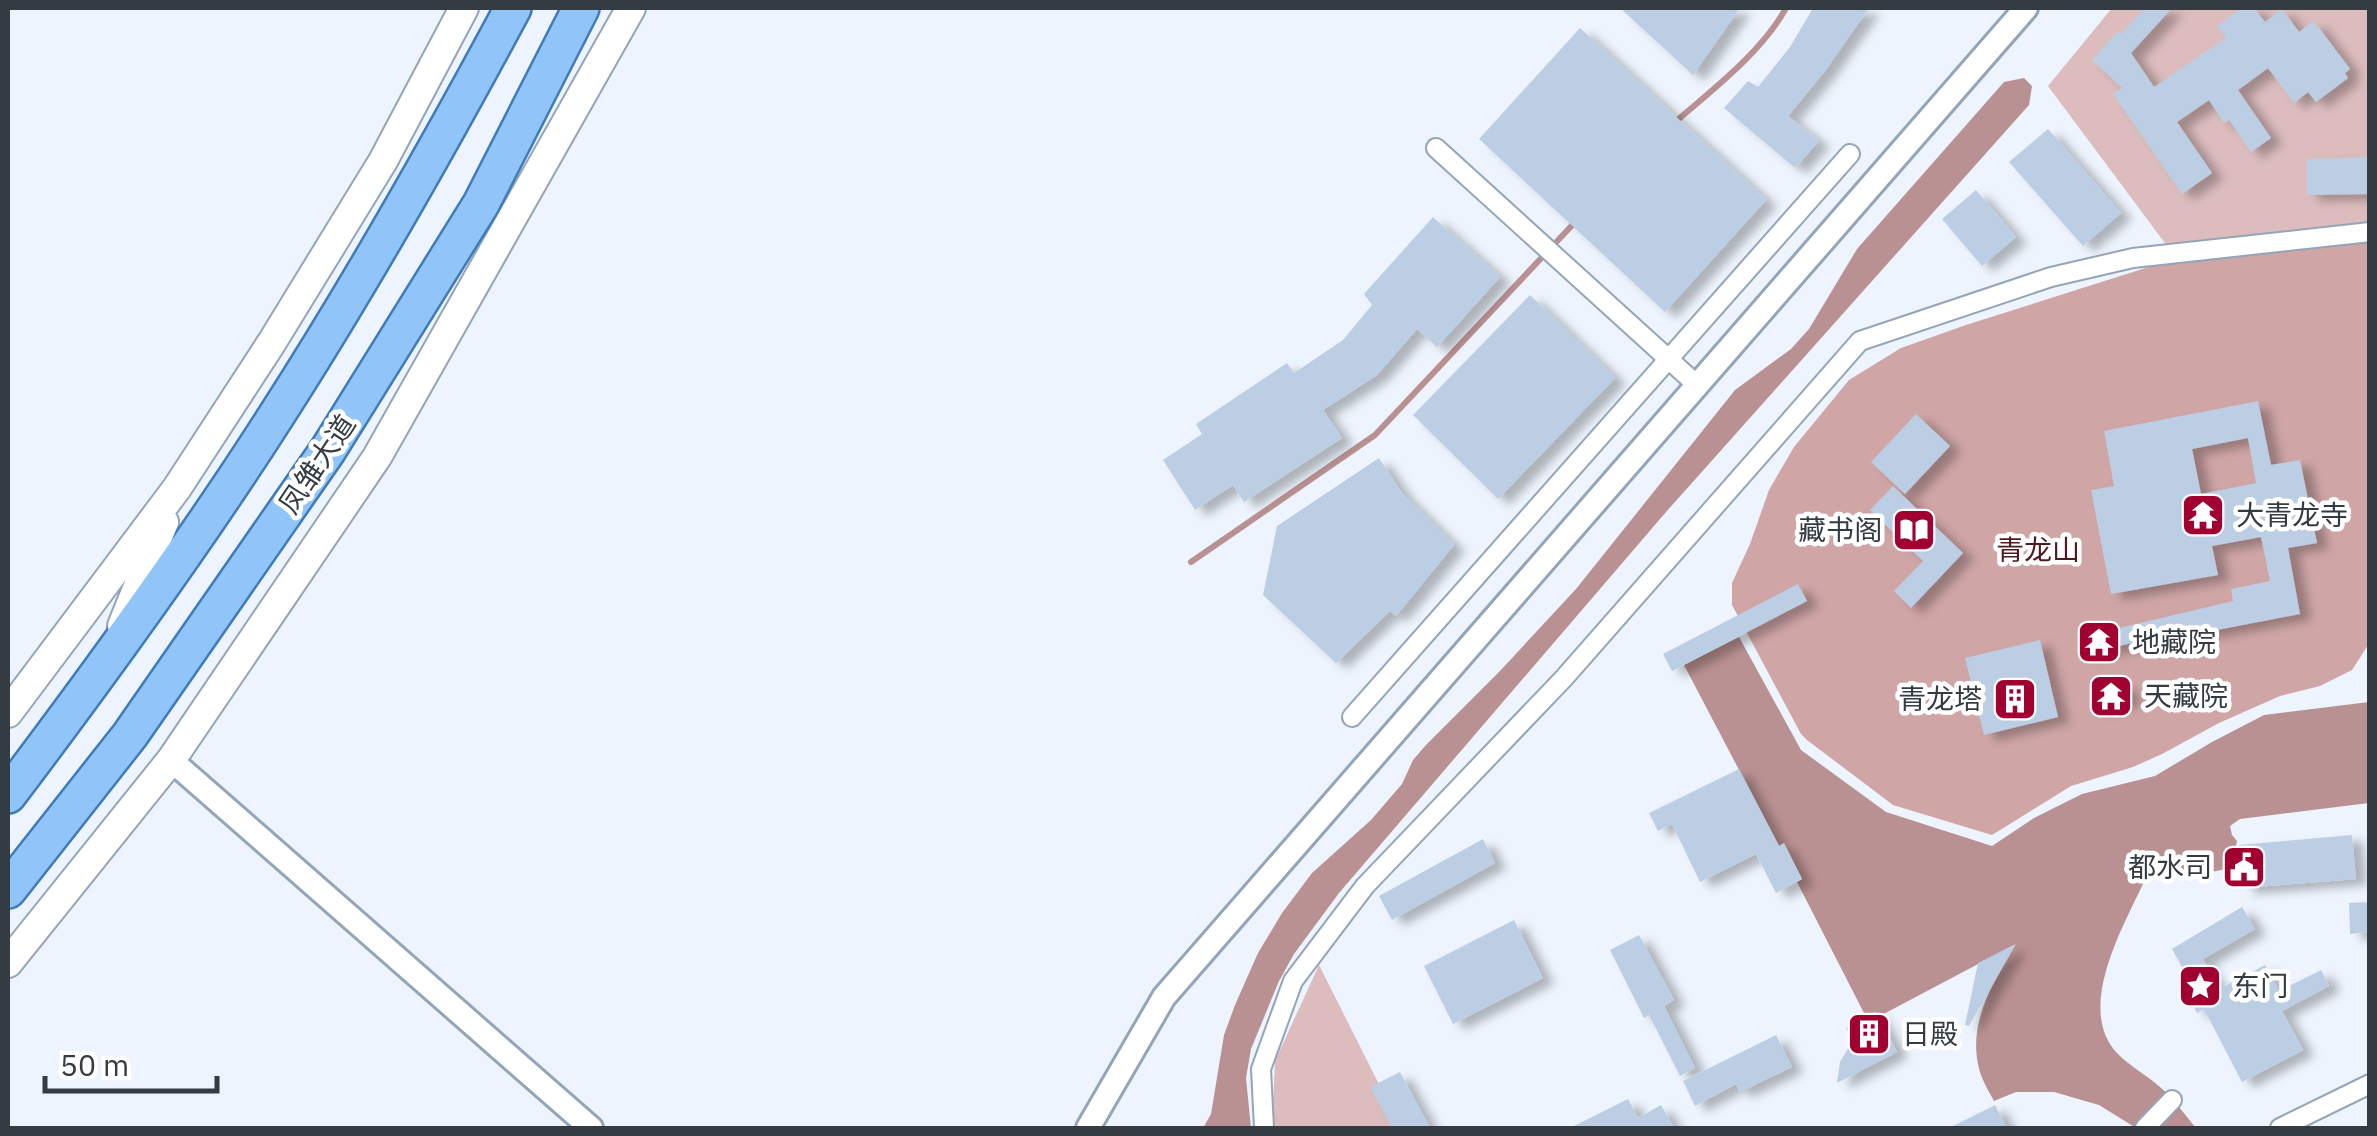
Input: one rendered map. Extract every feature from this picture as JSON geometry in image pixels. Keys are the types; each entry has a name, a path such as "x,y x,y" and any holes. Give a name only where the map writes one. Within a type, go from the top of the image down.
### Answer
{"main road":[{"path":"8,795 107,664 276,416 432,160 513,8"},
{"name":"凤雏大道","path":"8,890 130,735 328,450 481,204 582,8"}],"street":[{"path":"8,713 177,488 272,342 383,161 464,8"},
{"path":"8,962 172,760 377,457 631,8"},
{"path":"1088,1128 1164,997 2026,8"},
{"path":"1436,148 1697,384"},
{"path":"1352,717 1850,154"},
{"path":"1264,1128 1261,1069 1293,981 1365,886 1564,678 1860,341 2051,277 2134,258 2370,232"},
{"path":"107,664 177,488"},
{"path":"172,760 591,1128"},
{"path":"2280,1128 2370,1084"},
{"path":"2145,1128 2172,1100"}],"shaded area":[{"path":"2112,8 2369,8 2369,234 2173,254 2048,86"},
{"path":"2024,78 2032,86 2029,105 1666,512 1339,893 1294,954 1251,1049 1246,1078 1251,1128 1203,1128 1211,1114 1224,1035 1235,1005 1258,953 1312,873 1371,820 1402,784 1413,760 1426,745 1576,589 1735,390 1791,349 1809,329 1857,249 2004,82"},
{"path":"1739,637 1801,750 1886,812 1992,846 2034,818 2082,794 2155,776 2264,715 2369,702 2369,803 2240,819 2230,826 2237,841 2232,866 2214,871 2149,871 2118,937 2102,987 2100,1011 2105,1034 2117,1053 2165,1092 2196,1128 2136,1128 2099,1105 2054,1092 2016,1092 1994,1101 1979,1069 1977,1032 1985,1002 2014,945 1878,1017 1875,1012 1866,1017 1797,882 1802,879 1784,844 1779,846 1684,665"},
{"path":"1319,965 1401,1128 1272,1128 1275,1061"}],"green space":[{"name":"青龙山","path":"2369,239 2370,642 2352,670 2320,686 2280,696 2219,723 2133,767 2071,786 1992,835 1893,805 1801,734 1732,605 1732,583 1769,490 1794,447 1849,380 1901,348 2155,265"}],"building":[{"path":"1620,8 1740,8 1693,75"},
{"path":"1813,8 1869,8 1788,116 1819,141 1795,168 1724,108 1748,81 1758,87 1790,47"},
{"path":"2145,8 2172,8 2131,53 2154,87 2226,38 2217,26 2242,8 2254,8 2265,22 2282,9 2299,32 2314,21 2350,69 2345,73 2348,78 2316,102 2308,92 2294,103 2268,68 2238,90 2271,138 2251,152 2209,100 2177,122 2212,173 2182,194 2113,94 2122,88 2092,60"},
{"path":"1580,28 1766,200 1665,312 1479,139"},
{"path":"2048,129 2121,213 2083,246 2009,162"},
{"path":"2370,157 2370,194 2307,195 2307,159"},
{"path":"1976,190 2016,237 1982,266 1942,219"},
{"path":"1433,217 1500,277 1437,347 1417,329 1377,375 1323,410 1342,438 1244,502 1233,485 1195,510 1163,460 1202,434 1196,424 1287,363 1294,373 1343,340 1372,305 1364,294"},
{"path":"1530,295 1615,378 1498,499 1413,415"},
{"name":"大青龙寺","path":"2258,401 2271,465 2300,460 2317,543 2288,548 2300,614 2150,643 2149,639 2085,654 2081,637 2233,601 2231,589 2270,581 2261,537 2212,546 2218,575 2111,594 2091,490 2114,486 2104,431","holes":["2248,438 2256,483 2201,494 2192,449"]},
{"path":"1916,414 1950,446 1905,494 1871,462"},
{"path":"1379,458 1402,493 1454,545 1396,616 1390,611 1336,663 1263,595 1277,526"},
{"path":"1893,486 1963,553 1911,608 1894,591 1923,561 1870,510"},
{"path":"1798,584 1807,601 1672,671 1663,654"},
{"name":"青龙塔","path":"2040,640 2058,717 1984,735 1965,658"},
{"name":"天藏院","path":"2125,683 2130,700 2098,708 2093,691"},
{"path":"1739,769 1779,846 1784,843 1802,879 1776,893 1756,854 1700,882 1672,824 1658,831 1649,813"},
{"path":"2352,835 2356,879 2243,888 2239,845"},
{"path":"1483,839 1495,863 1392,920 1379,896"},
{"path":"2370,902 2370,932 2350,934 2349,903"},
{"path":"2242,907 2255,929 2203,959 2219,989 2265,965 2279,991 2321,970 2329,986 2282,1011 2303,1050 2242,1082 2204,1009 2197,1013 2179,978 2186,974 2172,949"},
{"path":"1514,920 1543,978 1453,1024 1424,966"},
{"path":"1639,935 1674,1000 1664,1006 1695,1068 1680,1076 1649,1015 1644,1018 1610,950"},
{"path":"2016,944 1969,1026 1965,1025 1978,963"},
{"name":"日殿","path":"1876,1012 1897,1052 1837,1083 1840,1062 1853,1040 1846,1028"},
{"path":"1776,1035 1792,1067 1740,1092 1736,1084 1695,1106 1683,1081"},
{"path":"1400,1072 1430,1128 1392,1128 1370,1087"},
{"path":"1628,1099 1638,1118 1661,1105 1674,1128 1570,1128"},
{"path":"1995,1105 2007,1128 1949,1128"}],"waterway":[{"path":"1674,123 1750,55 1786,8"},
{"path":"1191,562 1375,435 1577,220"}],"place":[{"name":"大青龙寺","path":"2203,515"},
{"name":"藏书阁","path":"1914,530"},
{"name":"地藏院","path":"2099,642"},
{"name":"天藏院","path":"2111,696"},
{"name":"青龙塔","path":"2015,699"},
{"name":"都水司","path":"2244,867"},
{"name":"东门","path":"2200,986"},
{"name":"日殿","path":"1869,1034"}]}
